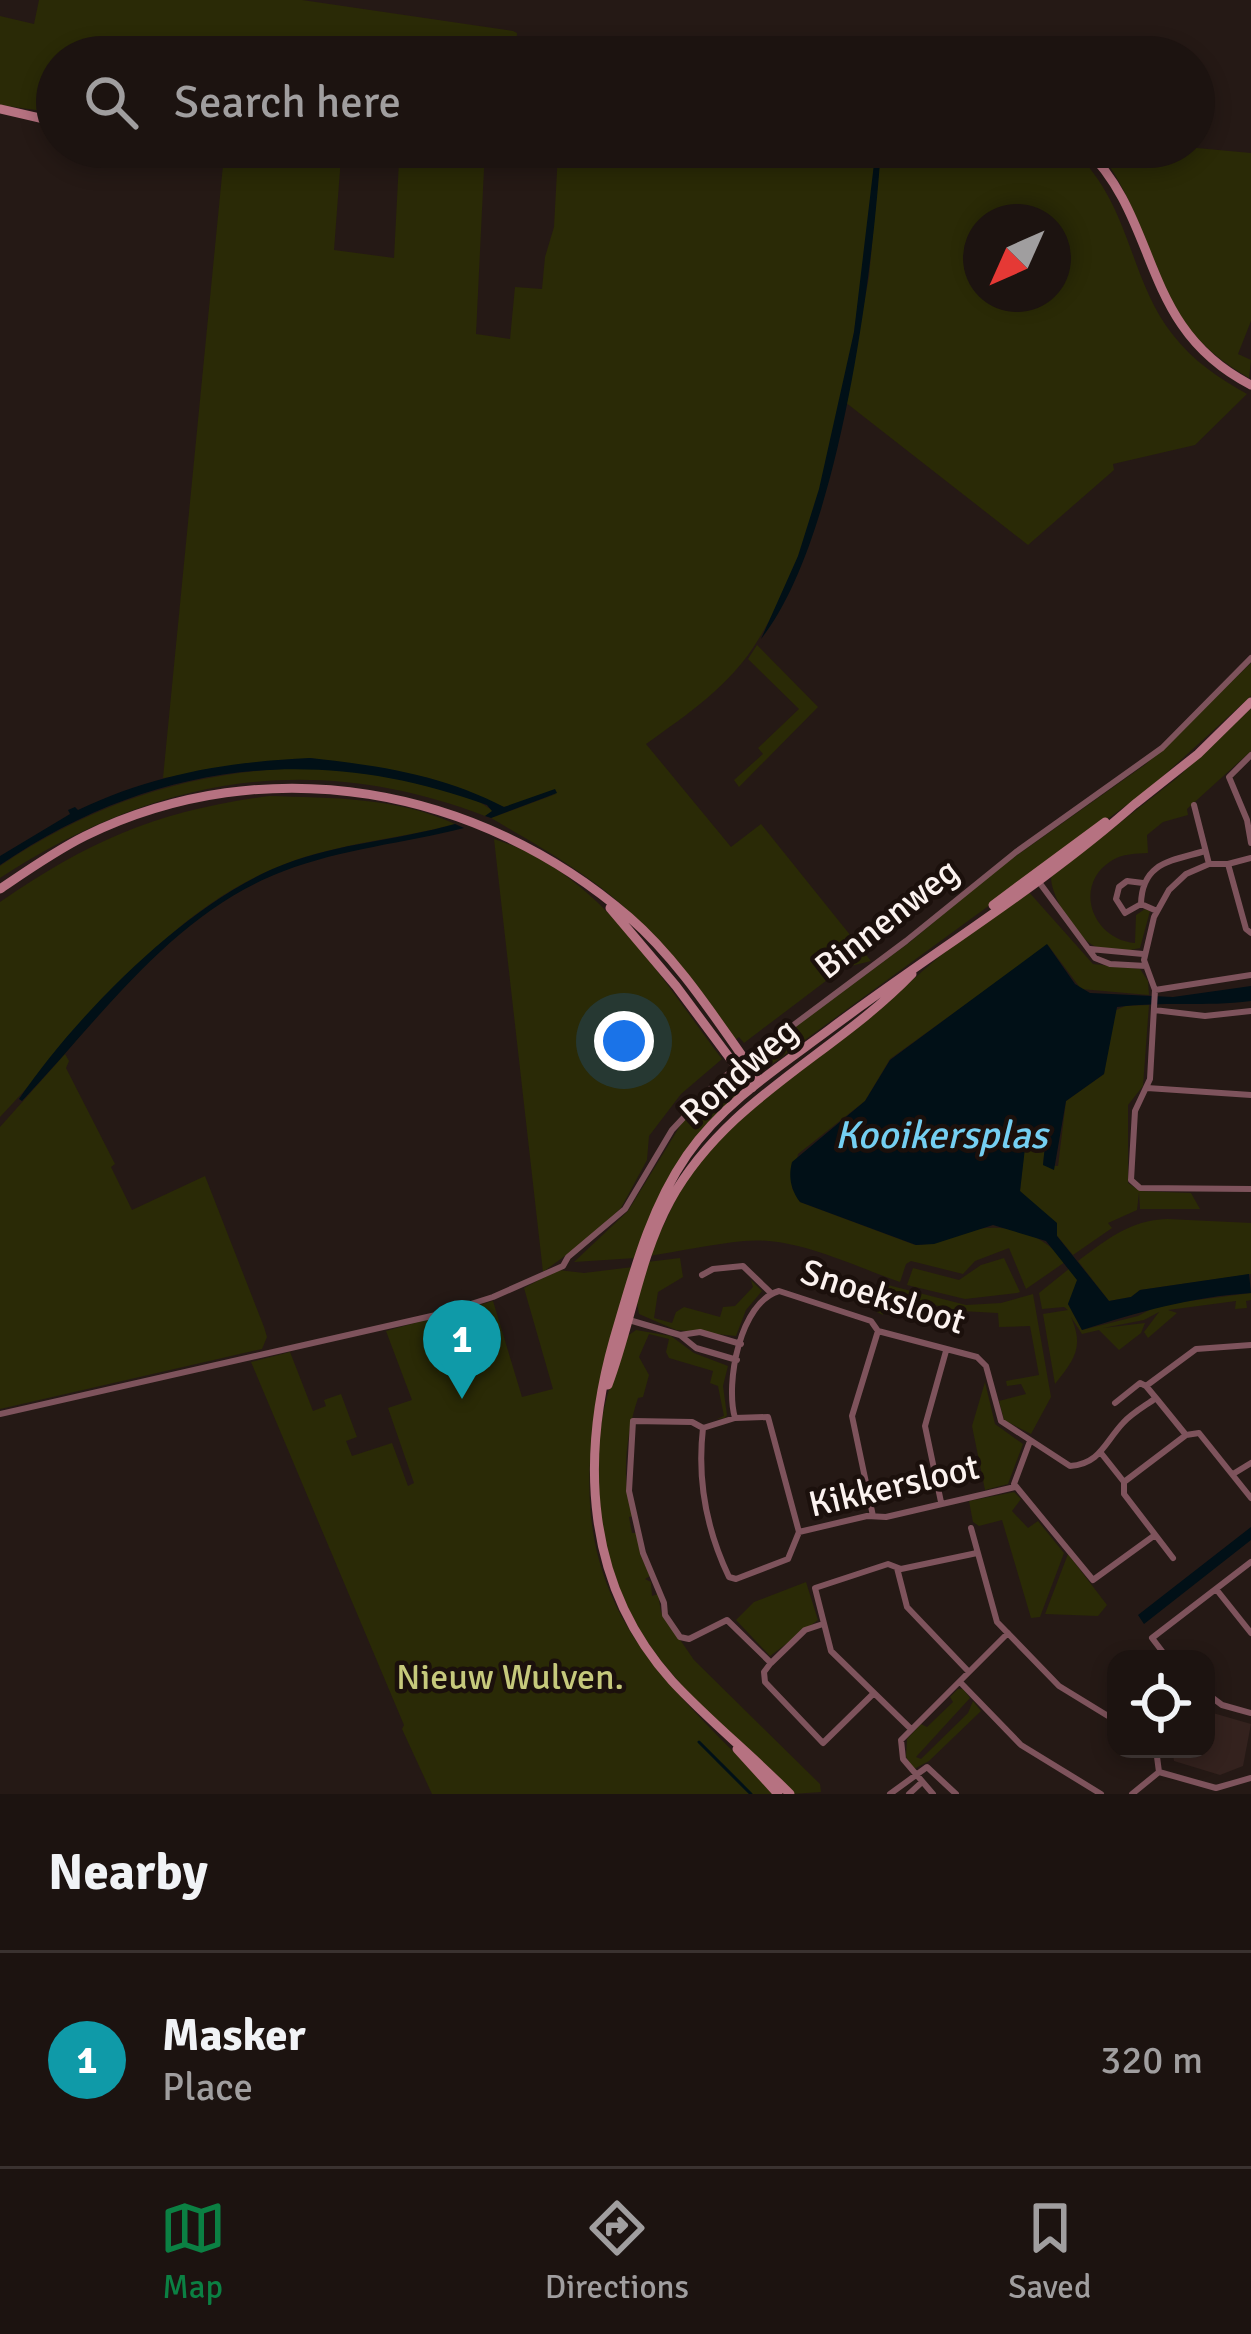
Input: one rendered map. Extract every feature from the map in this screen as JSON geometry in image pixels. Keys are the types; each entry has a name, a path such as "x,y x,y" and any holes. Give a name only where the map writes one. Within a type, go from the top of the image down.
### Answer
{"main road":[{"path":"0,109 36,117"},
{"path":"1100,168 1117,189 1176,320 1213,360 1251,385"},
{"name":"Rondweg","path":"778,1794 652,1657 630,1622 612,1581 594,1500 593,1453 602,1401 644,1240 664,1193 700,1137 758,1087 1185,766 1251,702"},
{"path":"0,889 44,859 124,819 231,791 344,789 462,816 561,867 631,918 656,944 758,1087"},
{"name":"Rondweg","path":"728,1738 790,1794"}],"street":[{"name":"Binnenweg","path":"0,1414 469,1305 563,1266 621,1214 679,1120 739,1061 1162,748 1251,658"},
{"path":"1251,755 1229,777 1251,843"},
{"path":"1194,805 1209,864"},
{"path":"1141,904 1143,883 1160,864 1205,851"},
{"path":"1251,858 1209,864 1180,878 1156,911 1145,960 1155,993 1147,1088 1134,1115 1134,1185 1251,1189"},
{"path":"1228,864 1251,933"},
{"path":"1036,878 1087,948 1105,964 1145,960"},
{"path":"1141,904 1125,913 1115,899 1127,881 1143,883"},
{"path":"1141,904 1156,911"},
{"path":"1155,993 1251,975"},
{"path":"1154,1008 1205,1016 1251,1010"},
{"path":"1147,1088 1251,1095"},
{"path":"701,1275 742,1265 771,1293"},
{"name":"Snoeksloot","path":"735,1418 730,1387 753,1310 771,1293 782,1292 871,1322 878,1331 983,1361 1001,1421 1070,1466 1083,1465 1101,1453"},
{"path":"625,1319 680,1335 700,1333 742,1344"},
{"path":"874,1516 853,1414 878,1331"},
{"path":"680,1335 696,1348 737,1360"},
{"path":"1146,1386 1196,1349 1251,1345"},
{"path":"941,1502 925,1426 946,1351"},
{"path":"1114,1403 1140,1383 1186,1435"},
{"path":"1156,1398 1121,1425 1101,1453 1124,1482 1124,1494 1173,1558"},
{"path":"771,1663 728,1619 685,1640 665,1615 643,1553 629,1491 633,1421 692,1422 703,1428 735,1418 762,1415 770,1420 799,1532"},
{"name":"Kikkersloot","path":"703,1428 701,1481 713,1539 731,1579 790,1558 799,1532 1015,1486"},
{"path":"1124,1482 1186,1435 1198,1432 1251,1498"},
{"path":"1030,1441 1015,1486 1093,1580 1155,1534"},
{"path":"1233,1474 1251,1463"},
{"path":"971,1528 994,1617 1062,1688 1107,1715"},
{"path":"911,1729 831,1651 814,1594 816,1586 888,1564 896,1567 977,1553"},
{"path":"1161,1650 1152,1638 1251,1562"},
{"path":"896,1567 907,1607 968,1671"},
{"path":"1216,1588 1251,1633"},
{"path":"823,1624 806,1630 771,1663 764,1672 765,1682 823,1743 874,1693"},
{"path":"933,1794 900,1749 902,1740 1008,1633"},
{"path":"960,1682 1021,1745 1101,1794"},
{"path":"1215,1700 1251,1713"},
{"path":"1158,1758 1160,1772"},
{"path":"890,1794 929,1767 956,1794"},
{"path":"1160,1772 1216,1788 1251,1778"},
{"path":"1132,1794 1160,1772"},
{"path":"909,1794 922,1782"}],"shaded area":[{"path":"1215,1714 1251,1724 1243,1766 1220,1775 1174,1761 1215,1758"}],"green space":[{"path":"39,0 302,0 517,33 36,36 36,110 0,105 0,16 34,24"},
{"path":"1215,150 1251,153 1251,321 1238,354 1251,360 1249,378 1214,354 1185,323 1161,280 1111,168 1215,168"},
{"path":"223,168 340,168 334,250 394,258 399,168 484,168 476,334 510,339 515,287 542,289 554,227 557,168 874,168 842,402 827,467 786,587 735,671 708,698 646,744 731,847 761,824 871,961 843,968 744,1043 739,1037 735,1040 650,932 620,903 491,818 556,794 504,807 429,778 310,758 163,778"},
{"path":"879,168 1090,168 1118,217 1146,289 1173,335 1207,368 1247,394 1195,445 1113,464 1114,470 1028,545 845,402 869,277"},
{"path":"757,645 818,707 739,787 734,780 763,754 758,748 799,709 748,659"},
{"path":"1251,663 1251,696 1150,788 772,1064 758,1067 749,1061 910,942 999,868 1146,764"},
{"path":"1251,708 1251,751 1187,809 1188,815 1163,822 1147,835 1148,853 1116,858 1092,884 1090,897 1099,922 1120,940 1135,943 1136,915 1150,911 1140,948 1102,949 1091,944 1065,914 1051,877 1177,778"},
{"path":"303,768 429,784 493,811 485,816 420,795 357,783 235,784 116,817 0,878 0,866 107,808 221,776"},
{"path":"269,796 387,804 455,824 306,857 241,885 201,911 129,974 0,1117 0,902 65,861 127,831 193,810"},
{"path":"494,839 532,855 596,901 650,962 722,1059 681,1094 649,1136 647,1160 621,1208 543,1272"},
{"path":"1028,891 1093,964 1140,969 1148,981 1149,995 1081,989 1048,945 890,1059 865,1101 798,1154 792,1188 800,1202 915,1245 976,1229 1004,1228 1031,1235 1065,1262 1026,1289 1009,1248 975,1261 963,1274 911,1261 900,1282 783,1243 732,1242 649,1256 683,1184 729,1124"},
{"path":"1149,1005 1143,1086 1128,1105 1128,1183 1140,1191 1191,1193 1200,1209 1140,1209 1139,1192 1137,1210 1108,1223 1112,1228 1073,1255 1020,1191 1026,1134 1046,1135 1043,1165 1058,1166 1066,1101 1104,1074 1114,1011"},
{"path":"65,1054 66,1068 115,1164 111,1167 132,1210 205,1176 267,1337 262,1349 0,1409 0,1127"},
{"path":"735,1072 740,1081 737,1095 669,1176 636,1258 574,1262 628,1211 683,1121"},
{"path":"1167,1219 1251,1223 1251,1274 1140,1290 1109,1301 1078,1261 1130,1227"},
{"path":"680,1258 683,1277 658,1292 654,1318 672,1323 684,1307 720,1317 723,1307 735,1306 753,1287 751,1280 762,1291 746,1310 736,1336 676,1330 639,1314 637,1303 647,1262"},
{"path":"1004,1258 1020,1292 965,1299 907,1285 913,1268 959,1280 981,1265"},
{"name":"Nieuw Wulven.","path":"633,1267 595,1419 591,1516 600,1565 619,1612 650,1660 775,1794 432,1794 251,1362 290,1352 313,1411 326,1406 324,1400 341,1394 357,1437 346,1441 352,1456 392,1443 408,1486 414,1483 388,1408 412,1400 386,1331 493,1301 522,1397 553,1389 524,1288 558,1270 584,1273"},
{"path":"1070,1268 1078,1280 1068,1304 1082,1330 1138,1316 1159,1305 1251,1293 1251,1300 1246,1301 1247,1308 1235,1309 1236,1301 1168,1310 1177,1313 1148,1338 1144,1332 1159,1312 1103,1328 1145,1323 1141,1333 1119,1350 1099,1330 1082,1334 1071,1317 1077,1337 1075,1352 1055,1384 1043,1314 1068,1310 1042,1309 1039,1293"},
{"path":"888,1285 966,1305 1001,1303 1033,1294 1051,1397 1031,1434 1004,1420 999,1401 1026,1394 1021,1384 1007,1386 1006,1381 1039,1375 1030,1326 999,1327 998,1313 961,1311 890,1295 883,1315 877,1312"},
{"path":"636,1330 671,1336 694,1353 728,1366 723,1386 727,1415 717,1419 724,1416 718,1386 710,1383 713,1371 669,1358 669,1339 649,1334 639,1357 649,1375 634,1412 626,1474 634,1516 629,1517 632,1533 639,1533 640,1554 650,1576 645,1579 694,1660 820,1784 821,1792 792,1794 713,1718 648,1643 619,1586 602,1523 598,1458 608,1392 626,1337"},
{"path":"985,1382 995,1424 1023,1444 1008,1484 985,1490 972,1426"},
{"path":"1014,1492 1021,1499 1012,1511 1028,1528 1038,1521 1064,1553 1040,1617 1031,1618 1002,1520 979,1526 973,1522 969,1501"},
{"path":"1068,1554 1107,1605 1098,1616 1045,1614"},
{"path":"806,1582 818,1620 770,1656 736,1620 754,1602"},
{"path":"958,1689 970,1698 916,1757 921,1759 968,1713 973,1701 981,1711 929,1761 914,1769 906,1757 907,1739 953,1702 950,1697"}],"water":[{"path":"874,168 879,168 860,332 831,473 812,538 788,595 761,639 798,556 819,489 854,332"},
{"path":"310,758 409,773 504,807 555,789 557,793 491,818 485,816 492,811 487,805 423,785 360,773 297,769 236,773 176,784 116,803 0,865 0,856 75,807 78,810 134,787 191,772"},
{"path":"455,824 464,828 284,871 207,913 141,971 19,1099 103,997 211,904 248,881 306,857"},
{"name":"Kooikersplas","path":"1047,944 1075,984 1090,993 1173,997 1251,986 1251,1001 1117,1007 1104,1074 1066,1101 1054,1170 1043,1165 1046,1135 1027,1131 1020,1191 1057,1223 1057,1236 1109,1301 1140,1290 1249,1274 1251,1293 1165,1306 1082,1330 1068,1304 1077,1280 1046,1241 993,1225 916,1245 797,1197 790,1178 792,1162 865,1101 890,1060"},
{"path":"1251,1527 1251,1540 1144,1624 1138,1615"}],"waterway":[{"path":"699,1742 751,1794"}],"place":[{"name":"Masker","path":"462,1399"}]}
